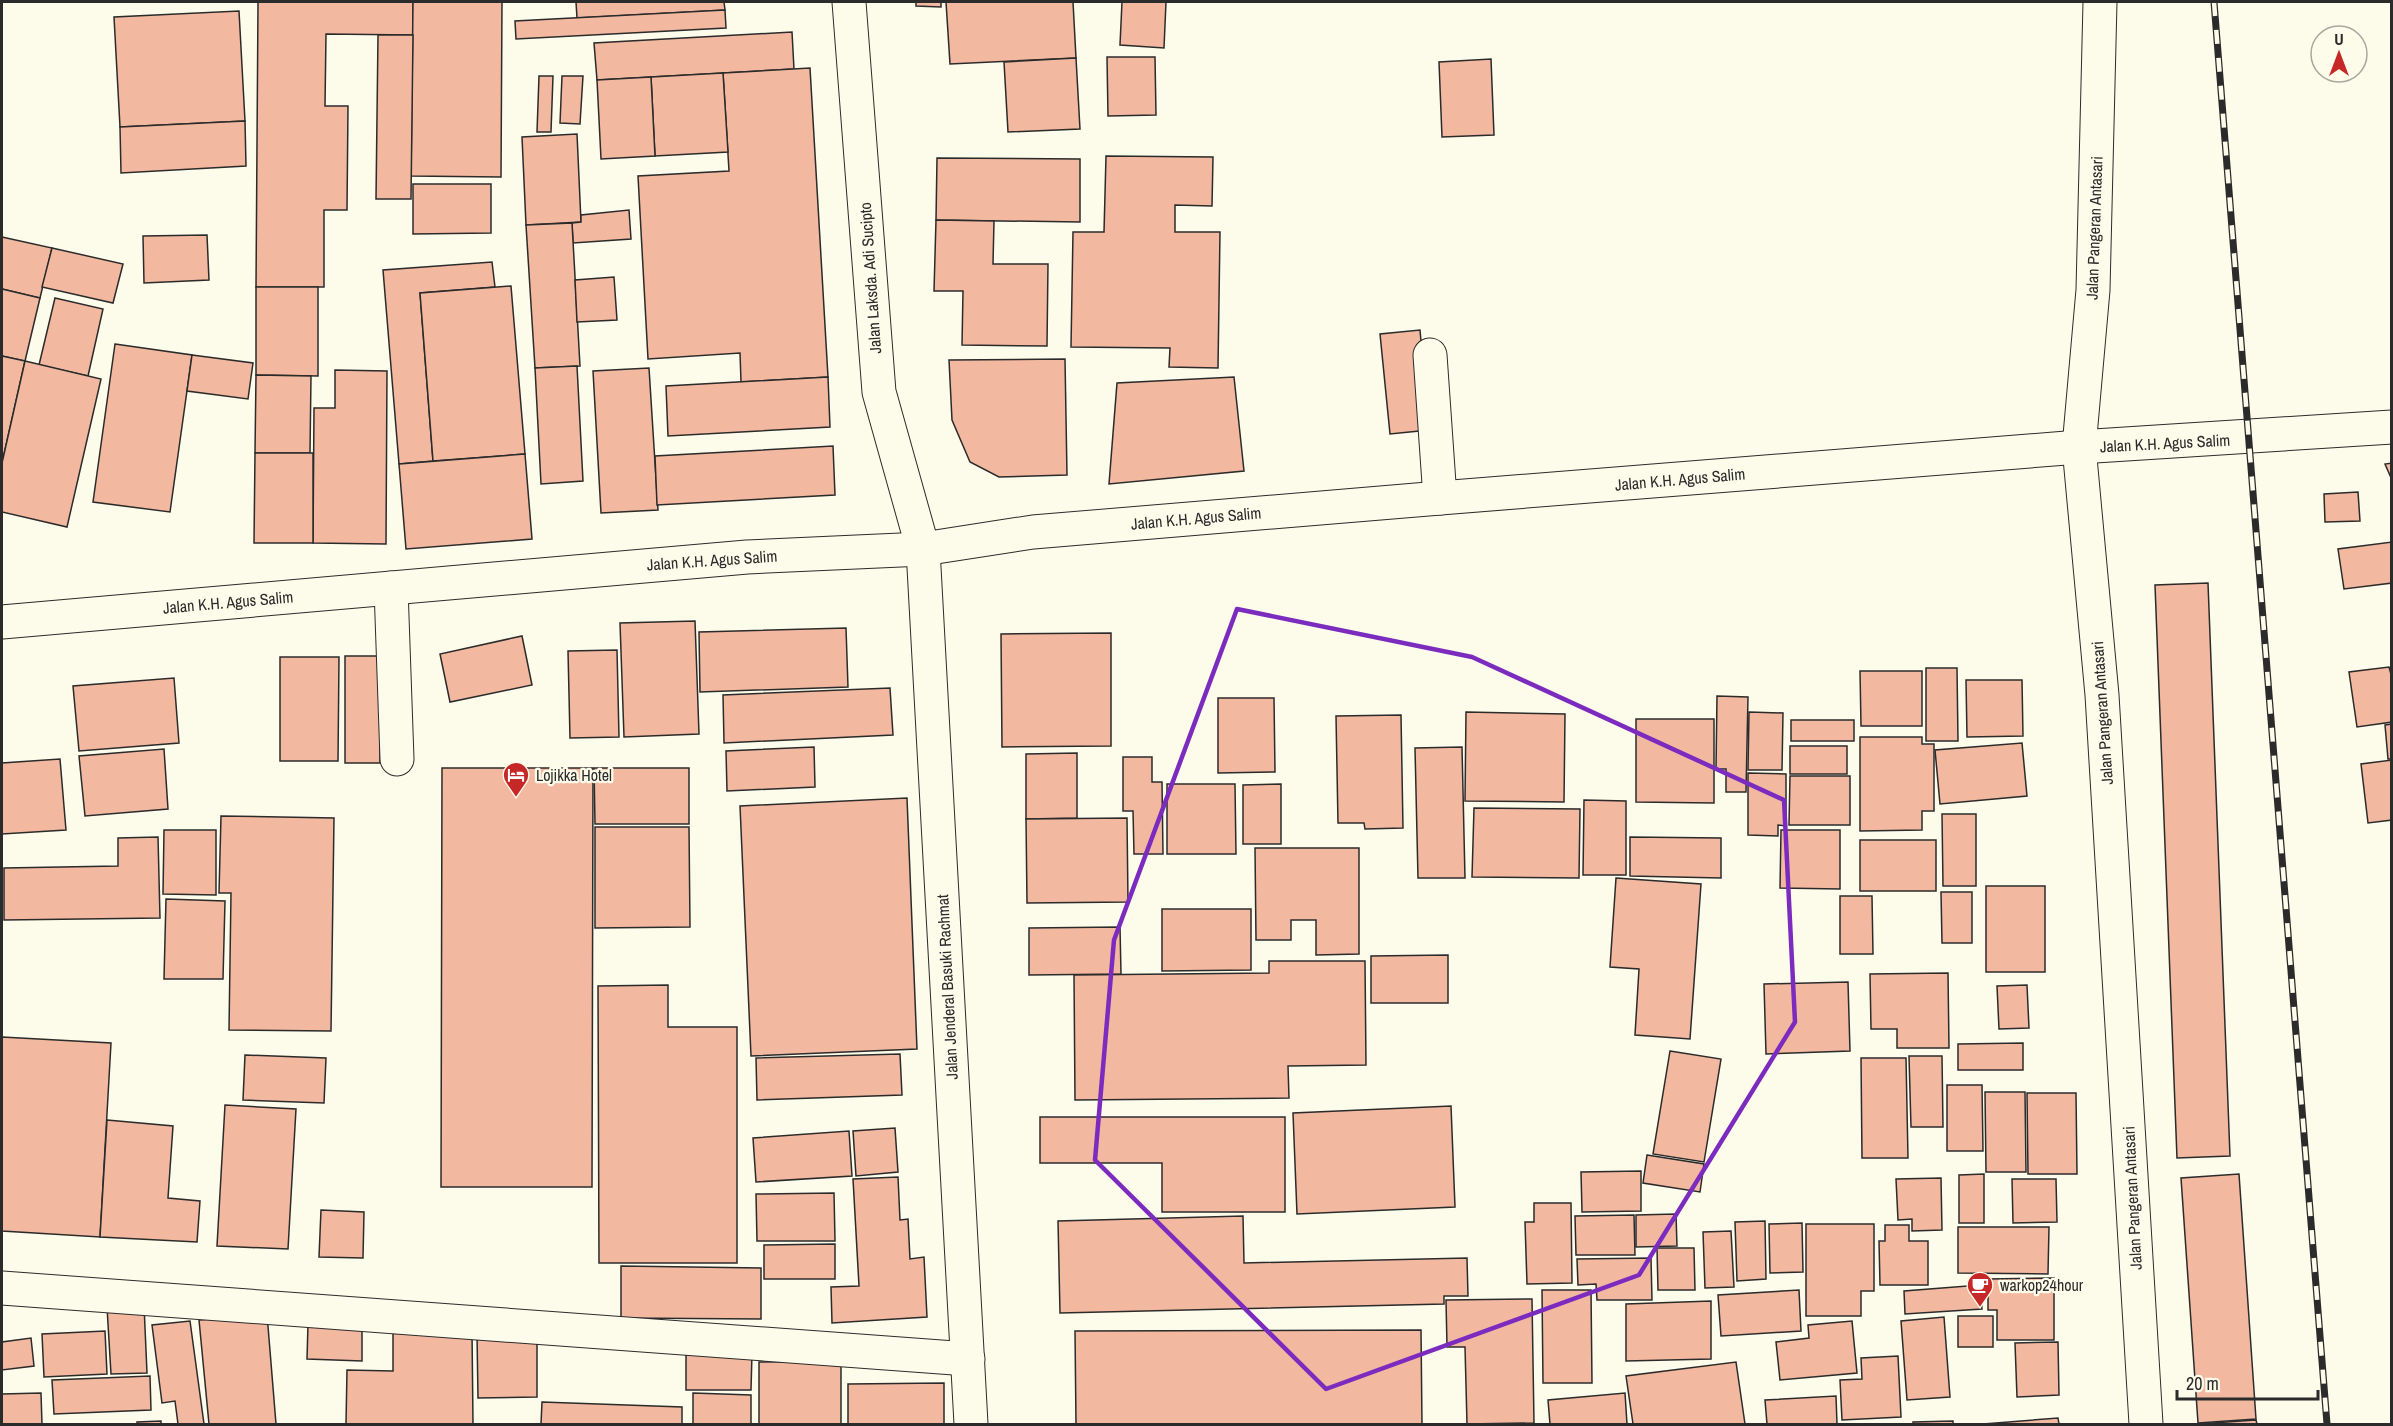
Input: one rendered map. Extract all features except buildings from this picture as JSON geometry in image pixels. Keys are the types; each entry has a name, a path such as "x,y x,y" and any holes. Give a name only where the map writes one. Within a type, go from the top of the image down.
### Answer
{"street":[{"name":"Jalan Laksda. Adi Sucipto","path":"849,2 879,392 923,549"},
{"name":"Jalan Pangeran Antasari","path":"2100,2 2093,290 2079,447 2102,695 2146,1425"},
{"path":"1430,355 1440,498"},
{"name":"Jalan K.H. Agus Salim","path":"2,622 747,557 923,549 1033,532 1440,498 2079,447 2391,427"},
{"name":"Jalan Jenderal Basuki Rachmat","path":"923,549 971,1425"},
{"path":"391,588 397,759"},
{"path":"2,1288 968,1359"}],"highlighted area":[{"path":"1237,609 1472,657 1784,800 1795,1022 1639,1275 1326,1389 1095,1160 1114,940"}],"railway":[{"path":"2214,2 2327,1424"}],"place":[{"name":"Lojikka Hotel","path":"516,798"},
{"name":"warkop24hour","path":"1980,1308"}]}
